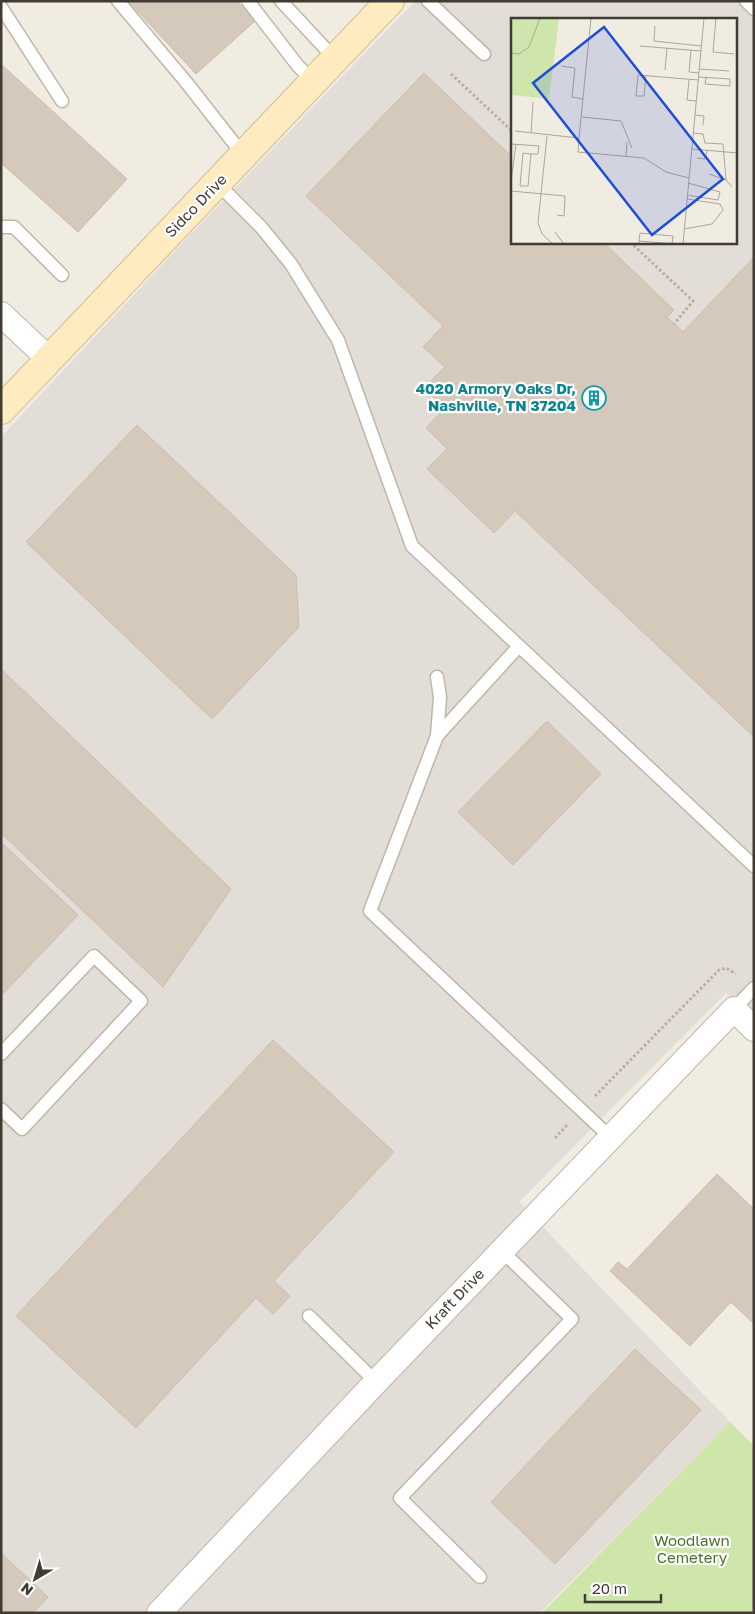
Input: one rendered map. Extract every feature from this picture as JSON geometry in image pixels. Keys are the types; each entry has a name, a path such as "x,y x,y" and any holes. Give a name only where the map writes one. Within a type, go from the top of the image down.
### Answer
{"street":[{"name":"Sidco Drive","path":"1,410 390,1"},
{"path":"1,314 48,359"},
{"path":"734,1009 754,1029"},
{"name":"Kraft Drive","path":"160,1613 376,1382 734,1009"}],"lane":[{"path":"118,1 186,82 244,156"},
{"path":"248,1 298,66 314,82"},
{"path":"281,1 336,59"},
{"path":"428,1 484,54"},
{"path":"746,1 754,9"},
{"path":"1,7 62,101"},
{"path":"218,184 261,227 291,264 338,340 412,546 754,866"},
{"path":"1,227 14,227 62,274"},
{"path":"437,736 519,646"},
{"path":"437,677 440,697 437,736 370,911 610,1137"},
{"path":"1,1054 94,956 141,1001 22,1129 1,1109"},
{"path":"734,1009 754,988"},
{"path":"480,1577 400,1498 572,1319 502,1250"},
{"path":"309,1316 376,1382"}],"path":[{"path":"451,74 511,130"},
{"path":"632,244 693,302 674,324"},
{"path":"593,1098 719,970 726,968 736,974"},
{"path":"555,1138 570,1122"}],"shaded area":[{"path":"415,1 754,1 754,1018 726,993 519,1202 730,1422 540,1613 1,1613 1,437 187,238"}],"green space":[{"name":"Woodlawn Cemetery","path":"730,1422 754,1446 754,1613 542,1613"}],"building":[{"path":"128,1 237,1 255,21 196,74"},
{"path":"1,64 127,179 78,232 1,163"},
{"name":"4020 Armory Oaks Dr, Nashville, TN 37204","path":"424,73 511,156 511,244 605,244 674,310 667,317 683,332 754,257 754,737 515,511 494,533 427,469 447,449 426,428 445,408 424,388 445,367 423,347 443,326 306,196"},
{"path":"137,425 296,575 299,627 212,719 26,542"},
{"path":"1,669 231,889 163,987 1,833"},
{"path":"547,721 601,774 513,865 458,812"},
{"path":"1,842 78,915 1,996"},
{"path":"273,1040 394,1152 274,1281 290,1296 273,1314 256,1298 136,1428 16,1316"},
{"path":"717,1174 754,1209 754,1324 731,1302 690,1346 610,1271 618,1262 627,1269"},
{"path":"635,1349 701,1410 555,1564 491,1502"},
{"path":"1,1553 48,1597 33,1613 1,1613"}],"place":[{"name":"4020 Armory Oaks Dr, Nashville, TN 37204","path":"594,398"}]}
